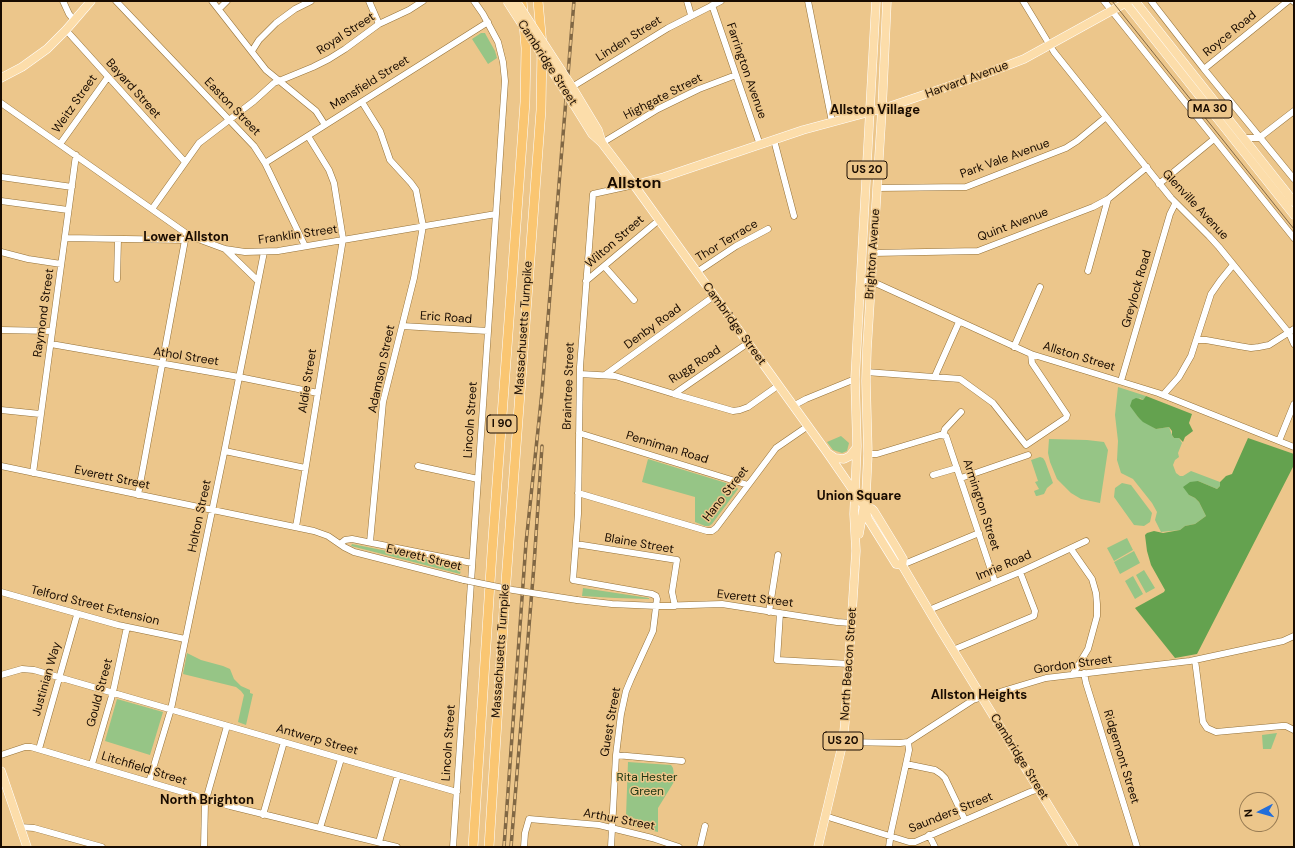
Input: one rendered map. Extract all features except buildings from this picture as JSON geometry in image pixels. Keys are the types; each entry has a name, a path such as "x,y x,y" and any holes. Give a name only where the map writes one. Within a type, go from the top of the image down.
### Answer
{"highway":[{"name":"Massachusetts Turnpike","path":"473,847 492,552 525,102 526,48 522,1"},
{"name":"Massachusetts Turnpike","path":"489,847 505,595 541,110 542,52 538,1"}],"main road":[{"path":"1,78 18,70 47,48 66,30 91,1"},
{"name":"Cambridge Street","path":"507,1 592,134 602,143 634,185 779,385 864,506 868,520 896,564 902,565"},
{"name":"Cambridge Street","path":"516,1 575,88 598,130 602,143"},
{"name":"Brighton Avenue","path":"856,494 857,446 855,379 876,1"},
{"name":"Brighton Avenue","path":"864,506 868,454 866,372 887,1"},
{"name":"MA 30","path":"1134,1 1294,202"},
{"name":"Harvard Avenue","path":"634,185 664,177 832,122 882,109 1008,66 1112,11 1126,2"},
{"name":"MA 30","path":"1126,2 1294,215"},
{"path":"826,451 835,458 844,459 850,456 857,446"},
{"name":"North Beacon Street","path":"818,847 843,742 856,551 854,514 856,494"},
{"name":"Cambridge Street","path":"864,506 874,511 903,559 902,565 1074,847"},
{"name":"North Beacon Street","path":"856,551 864,506"},
{"path":"1,771 27,847"}],"street":[{"path":"63,1 69,14 74,20"},
{"name":"Easton Street","path":"116,1 254,146 265,163 305,246"},
{"path":"212,1 266,70 316,112 325,125"},
{"path":"219,9 227,1"},
{"path":"252,51 259,40 276,23 295,9 311,1"},
{"path":"368,1 379,24"},
{"name":"Royal Street","path":"152,209 199,143 278,81 329,59 345,50 379,24 409,10 423,1"},
{"name":"Lincoln Street","path":"453,847 505,76 502,54 498,42 488,22 474,1"},
{"path":"687,1 691,15"},
{"name":"Linden Street","path":"575,88 668,28 721,1"},
{"path":"808,1 832,122"},
{"name":"Glenville Avenue","path":"1023,1 1049,45 1146,168 1176,204 1209,236 1291,331 1294,344"},
{"path":"1104,1 1294,238"},
{"path":"1151,1 1204,69 1294,179"},
{"name":"Royce Road","path":"1204,69 1288,1"},
{"name":"Farrington Avenue","path":"712,5 760,145"},
{"name":"Mansfield Street","path":"265,163 488,22"},
{"name":"Bayard Street","path":"66,30 185,162"},
{"name":"Highgate Street","path":"602,143 636,122 699,89 736,75"},
{"name":"Weitz Street","path":"60,144 108,76"},
{"name":"Adamson Street","path":"362,102 380,131 390,160 416,190 423,226 419,254 383,402 370,542"},
{"name":"Franklin Street","path":"1,103 152,209 187,238 198,239 225,249 245,252 264,252 496,214"},
{"path":"1244,138 1255,139 1260,137 1294,111"},
{"name":"Park Vale Avenue","path":"877,188 966,187 1066,148 1077,141 1106,117"},
{"name":"Aldie Street","path":"296,527 343,239 334,183 329,170 308,136"},
{"path":"1159,184 1214,139"},
{"path":"774,140 794,216"},
{"name":"Raymond Street","path":"33,473 76,155"},
{"name":"Quint Avenue","path":"873,253 978,251 1093,207 1108,199 1146,168"},
{"path":"1,177 72,187"},
{"name":"Braintree Street","path":"634,185 593,194 580,374 578,521 573,580 653,594 656,597 657,606"},
{"path":"1088,270 1108,199"},
{"path":"1,201 68,210"},
{"name":"Greylock Road","path":"1121,381 1170,214 1176,204"},
{"name":"Wilton Street","path":"586,281 659,220"},
{"name":"Thor Terrace","path":"697,272 736,246 768,229"},
{"path":"65,238 187,238 138,495"},
{"path":"117,279 118,239"},
{"path":"225,249 258,281"},
{"path":"1,252 28,259 61,264"},
{"name":"Holton Street","path":"149,782 171,709 225,451 264,252"},
{"path":"1162,395 1179,377 1191,356 1211,294 1233,265"},
{"path":"604,266 634,300"},
{"name":"Allston Street","path":"861,280 871,281 1031,354 1162,395 1294,447"},
{"path":"1014,347 1040,287"},
{"name":"Denby Road","path":"605,375 714,296"},
{"path":"935,376 959,322"},
{"name":"Eric Road","path":"402,326 488,331"},
{"path":"1,330 52,331"},
{"path":"1197,340 1213,340 1238,346 1255,347 1269,345 1291,331"},
{"name":"Rugg Road","path":"580,374 615,376 674,394 748,343"},
{"name":"Athol Street","path":"51,344 239,377 318,393"},
{"path":"866,372 960,378 993,403 1026,445 1066,418 1067,412 1032,363 1031,354"},
{"path":"793,406 799,402 855,379"},
{"path":"674,394 733,411 748,407 779,385"},
{"path":"1279,441 1294,404"},
{"path":"1,410 40,414"},
{"path":"868,454 877,454 944,435 945,429 961,412"},
{"name":"Hano Street","path":"578,493 709,532 716,528 776,448 808,426"},
{"name":"Penniman Road","path":"578,433 748,485"},
{"name":"Armington Street","path":"944,435 948,438 995,582"},
{"path":"225,451 305,468"},
{"path":"961,478 1028,455"},
{"name":"Everett Street","path":"1,466 322,533 354,552 508,590 612,604 657,606 722,604 852,623"},
{"path":"418,466 478,480"},
{"path":"933,475 957,468"},
{"path":"902,565 979,533"},
{"path":"340,544 348,539 472,562"},
{"name":"Imrie Road","path":"929,610 1020,572 1072,549 1086,541"},
{"name":"Blaine Street","path":"576,544 677,560 672,592 675,606"},
{"path":"1072,549 1092,579 1097,604 1097,616 1088,649 1073,674"},
{"path":"769,612 778,555"},
{"path":"953,650 1034,616 1035,611 1020,572"},
{"name":"Telford Street Extension","path":"1,592 77,615 127,627 185,638"},
{"name":"Guest Street","path":"611,847 618,729 626,691 651,636 657,606"},
{"path":"780,613 777,660 849,664"},
{"name":"Justinian Way","path":"39,749 77,615"},
{"name":"Gould Street","path":"92,764 113,692 127,627"},
{"name":"Gordon Street","path":"843,742 900,744 908,742 972,700 1053,676 1195,660 1283,641 1294,636"},
{"path":"1195,660 1203,722 1207,728 1216,732 1286,726 1294,730"},
{"name":"Antwerp Street","path":"1,675 22,669 34,670 457,792"},
{"name":"Ridgemont Street","path":"1084,673 1137,847"},
{"path":"204,847 206,799 227,726"},
{"path":"263,815 284,742"},
{"path":"889,847 909,750 908,742"},
{"name":"Litchfield Street","path":"1,755 28,746 263,815 398,847"},
{"path":"616,755 682,761"},
{"path":"320,828 341,759"},
{"path":"906,764 935,770 941,774 945,778 965,820"},
{"path":"379,842 398,775"},
{"name":"Saunders Street","path":"825,816 909,842 914,842 1039,789"},
{"name":"Arthur Street","path":"524,847 525,833 529,819 599,825 652,838 679,847"},
{"path":"700,847 705,826"},
{"path":"20,827 34,828 102,847"},
{"path":"929,835 935,847"}],"green space":[{"path":"481,33 485,33 495,51 497,58 488,64 472,39"},
{"path":"1118,387 1146,396 1143,400 1140,398 1133,409 1138,417 1156,429 1169,427 1174,438 1179,438 1182,443 1178,453 1179,457 1175,460 1173,465 1176,473 1183,476 1191,471 1220,482 1220,486 1217,489 1198,481 1189,495 1199,502 1206,516 1195,524 1185,526 1180,530 1161,532 1155,520 1157,512 1152,503 1133,479 1121,473 1117,460 1118,441 1115,415"},
{"path":"1146,396 1192,414 1189,423 1193,431 1185,437 1183,442 1179,438 1174,438 1169,427 1156,429 1143,422 1138,417 1130,406 1132,400 1136,398 1143,400"},
{"name":"Union Square","path":"841,436 849,443 847,451 842,453 833,450 827,442"},
{"path":"1248,438 1294,454 1294,465 1197,654 1175,658 1135,608 1164,592 1165,590 1151,565 1145,535 1154,531 1163,533 1180,530 1185,526 1195,524 1206,516 1199,502 1189,495 1183,487 1190,482 1198,481 1217,489 1220,486 1220,482 1226,476 1232,474"},
{"path":"1049,439 1104,442 1108,450 1100,503 1081,499 1071,493 1057,479 1048,453"},
{"path":"1040,457 1045,461 1053,483 1047,488 1044,494 1036,496 1034,491 1039,489 1035,482 1038,481 1031,460"},
{"path":"648,459 736,486 738,489 712,524 705,526 695,522 695,497 642,482"},
{"path":"1122,483 1131,485 1152,513 1150,522 1144,526 1134,525 1114,497 1115,488"},
{"path":"1127,538 1133,550 1114,561 1107,548"},
{"path":"352,544 462,566 460,574 351,546"},
{"path":"1134,551 1140,563 1120,574 1114,562"},
{"path":"1144,570 1155,588 1146,593 1136,575"},
{"path":"1133,576 1143,594 1135,599 1125,581"},
{"path":"583,588 649,598 649,599 582,596"},
{"path":"187,653 201,660 230,669 234,679 241,686 250,690 250,693 253,694 246,725 238,722 244,695 241,691 236,687 183,674"},
{"path":"117,699 163,712 150,755 105,741"},
{"path":"1277,733 1271,749 1263,749 1262,735"},
{"name":"Rita Hester Green","path":"628,762 671,765 674,775 677,777 658,808 658,832 632,826 627,821"}],"tram line":[{"path":"1112,1 1294,229"}],"railway":[{"path":"504,847 526,543 542,392 574,1"},
{"path":"511,847 542,446"}],"district":[{"name":"Allston Village","path":"875,111"},
{"name":"Allston","path":"634,184"},
{"name":"Lower Allston","path":"186,238"},
{"name":"Union Square","path":"859,497"},
{"name":"Allston Heights","path":"979,696"},
{"name":"North Brighton","path":"207,801"}]}
